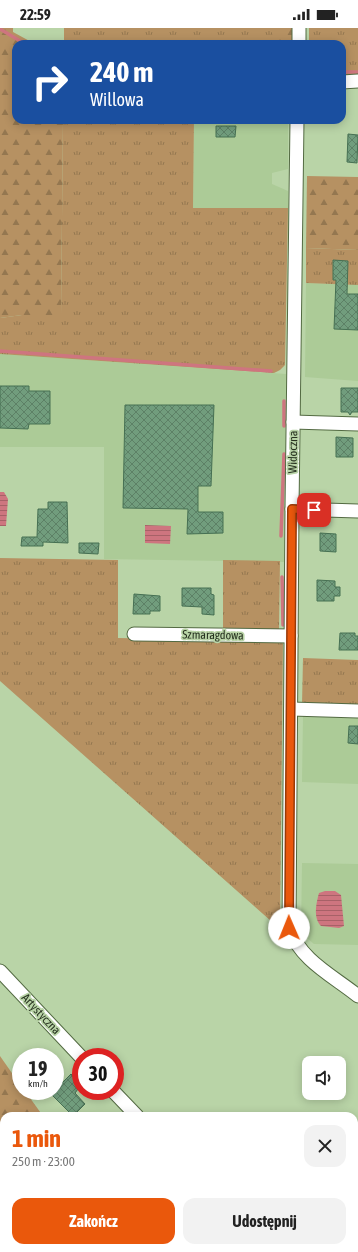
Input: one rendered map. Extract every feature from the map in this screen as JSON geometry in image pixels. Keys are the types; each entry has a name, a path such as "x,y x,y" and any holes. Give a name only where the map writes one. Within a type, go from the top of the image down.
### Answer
{"street":[{"path":"299,28 299,40"},
{"path":"346,82 358,82"},
{"name":"Widoczna","path":"298,124 292,509 289,928 294,942 308,959 358,996"},
{"path":"293,422 358,424"},
{"path":"292,509 358,511"},
{"name":"Szmaragdowa","path":"134,634 291,636"},
{"path":"291,709 358,711"},
{"name":"Artystyczna","path":"0,971 73,1048"},
{"path":"122,1100 133,1112"}],"shaded area":[{"path":"194,124 288,124 288,169 272,173 272,184 288,191 288,208 193,208"},
{"path":"306,283 358,285 358,381 305,377"},
{"path":"0,354 286,374 284,562 104,559 104,447 0,447"},
{"path":"0,492 4,492 8,499 6,526 0,526"},
{"path":"145,525 171,526 170,544 145,543"},
{"path":"303,716 358,718 358,784 302,782"},
{"path":"302,863 358,864 358,945 314,944 301,933"},
{"path":"325,891 335,891 341,895 344,926 339,928 321,926 318,923 316,915 317,902 319,893"}],"green space":[{"path":"0,28 13,28 13,32 28,40 12,40 12,124 63,124 61,315 22,315 0,318"},
{"path":"64,28 272,28 272,40 64,40"},
{"path":"272,28 292,28 292,40 272,40"},
{"path":"309,28 358,28 358,77 346,78 346,40 309,40"},
{"path":"63,124 194,124 193,208 288,208 285,365 274,373 0,354 0,318 22,315 61,314"},
{"path":"307,176 358,177 358,250 306,248"},
{"path":"306,248 358,250 358,285 306,283"},
{"path":"0,558 118,560 118,638 283,641 280,929 0,681"},
{"path":"223,560 280,561 279,630 223,629"},
{"path":"303,658 358,660 358,706 302,705"},
{"path":"0,1056 12,1073 12,1100 31,1100 40,1112 0,1112"}],"building":[{"path":"216,126 236,126 235,137 216,137"},
{"path":"348,134 358,135 357,163 347,162"},
{"path":"333,260 348,261 347,294 358,294 358,330 334,329 336,280 333,280"},
{"path":"0,386 29,386 29,391 50,391 50,424 29,424 28,429 0,428"},
{"path":"341,388 358,388 358,412 352,412 350,415 348,412 341,412"},
{"path":"125,405 214,405 211,486 198,486 198,512 223,512 223,533 187,534 188,509 123,508"},
{"path":"336,437 353,438 353,457 336,457"},
{"path":"48,502 67,502 68,543 43,542 43,546 21,546 22,537 37,537 38,509 48,509"},
{"path":"320,533 336,534 336,552 320,551"},
{"path":"79,543 99,543 98,554 79,553"},
{"path":"317,580 335,581 335,587 340,587 340,596 334,596 334,601 317,601"},
{"path":"182,588 211,588 211,594 214,595 214,615 202,614 202,607 182,606"},
{"path":"134,594 160,596 160,611 150,611 150,614 133,614"},
{"path":"340,633 355,633 355,636 358,636 358,650 339,650"},
{"path":"349,726 358,726 358,744 348,743"},
{"path":"71,1074 72,1100 81,1100 85,1104 77,1112 69,1112 57,1100 64,1100 64,1081"}],"waterway":[{"path":"0,29 18,40"},
{"path":"346,72 358,72"},
{"path":"0,351 271,371"},
{"path":"284,401 284,426"},
{"path":"281,536 284,454"},
{"path":"282,577 283,625"}],"route":[{"path":"289,928 292,509 314,510"}]}
